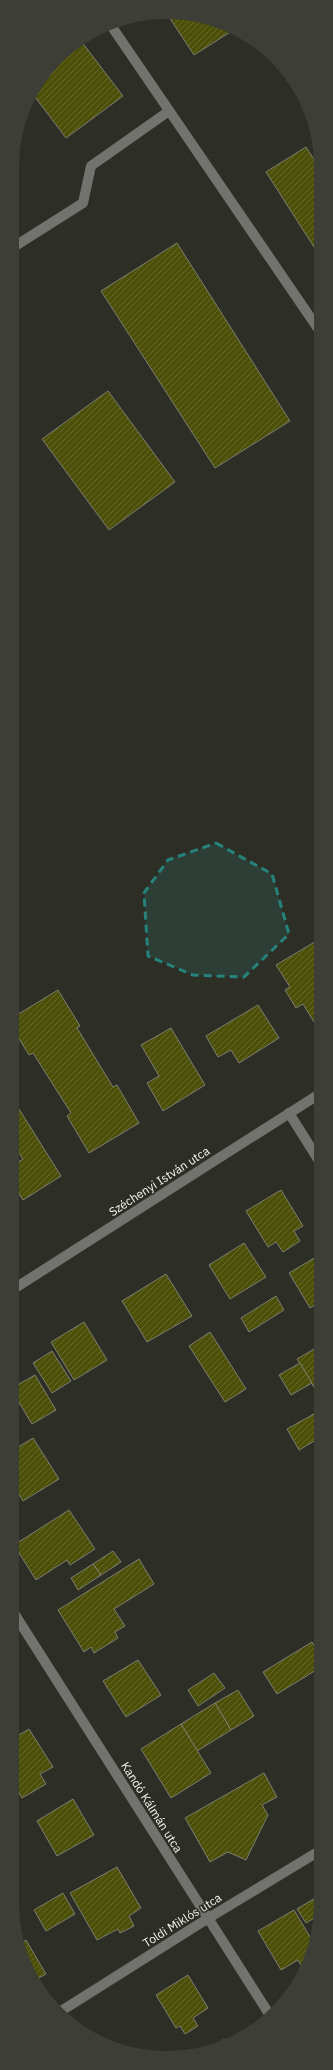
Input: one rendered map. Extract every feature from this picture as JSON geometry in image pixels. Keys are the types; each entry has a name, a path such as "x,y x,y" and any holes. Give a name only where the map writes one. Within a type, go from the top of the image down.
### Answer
{"street":[{"path":"113,29 314,323"},
{"path":"19,244 83,203 91,166 169,111"},
{"name":"Széchenyi István utca","path":"19,1286 314,1098"},
{"path":"289,1114 314,1153"},
{"name":"Kandó Kálmán utca","path":"19,1621 207,1919 267,2011"},
{"name":"Toldi Miklós utca","path":"64,2009 207,1919 314,1854"}],"highlighted area":[{"path":"216,843 272,874 289,934 244,977 193,975 148,956 144,893 168,860"}],"building":[{"path":"170,19 186,20 205,24 229,33 194,55"},
{"path":"84,45 123,96 66,138 36,98 49,77 62,62"},
{"path":"306,147 314,159 314,247 266,172"},
{"path":"177,243 290,421 215,468 101,291"},
{"path":"108,391 175,482 109,530 42,439"},
{"path":"314,942 314,1022 303,1004 296,1008 285,990 290,987 276,965"},
{"path":"58,990 80,1026 77,1028 113,1087 117,1085 139,1123 89,1153 67,1116 71,1113 33,1053 29,1055 19,1039 19,1014"},
{"path":"258,1005 279,1038 239,1063 231,1050 218,1057 206,1036"},
{"path":"171,1028 205,1085 163,1111 147,1083 159,1076 141,1045"},
{"path":"19,1109 61,1176 23,1200 19,1194 19,1162 23,1159 19,1153"},
{"path":"281,1190 303,1226 294,1231 300,1241 283,1252 276,1242 268,1247 246,1211"},
{"path":"244,1243 266,1277 230,1299 209,1265"},
{"path":"314,1258 314,1305 310,1308 289,1273"},
{"path":"166,1274 192,1316 147,1342 122,1301"},
{"path":"276,1296 284,1310 249,1332 241,1318"},
{"path":"84,1322 107,1360 74,1380 51,1342"},
{"path":"210,1332 246,1389 225,1402 189,1346"},
{"path":"314,1349 314,1387 297,1359"},
{"path":"52,1351 71,1381 52,1393 33,1363"},
{"path":"300,1363 312,1383 291,1395 279,1375"},
{"path":"35,1375 56,1410 32,1424 19,1403 19,1384"},
{"path":"314,1414 314,1441 299,1450 287,1429"},
{"path":"33,1438 59,1479 23,1501 19,1494 19,1447"},
{"path":"69,1510 95,1549 70,1565 67,1560 36,1580 19,1553 19,1542"},
{"path":"113,1551 121,1562 101,1575 93,1564"},
{"path":"139,1559 154,1584 114,1609 125,1626 115,1632 118,1638 94,1653 91,1647 84,1652 58,1610"},
{"path":"93,1564 101,1575 78,1590 71,1578"},
{"path":"312,1642 314,1645 314,1671 277,1694 263,1672"},
{"path":"138,1660 161,1695 126,1717 103,1681"},
{"path":"214,1673 225,1688 198,1706 188,1690"},
{"path":"238,1690 254,1716 231,1730 215,1703"},
{"path":"215,1703 231,1730 197,1751 181,1724"},
{"path":"181,1724 211,1773 171,1798 141,1749"},
{"path":"29,1729 53,1767 40,1774 46,1784 22,1798 19,1793 19,1735"},
{"path":"264,1773 277,1797 262,1805 268,1815 246,1860 228,1852 210,1862 185,1818"},
{"path":"73,1799 94,1835 57,1856 37,1821"},
{"path":"117,1867 141,1908 129,1916 134,1926 120,1933 118,1929 97,1940 70,1893"},
{"path":"63,1893 75,1914 46,1931 34,1910"},
{"path":"314,1899 313,1919 306,1923 297,1909"},
{"path":"294,1910 310,1937 301,1965 298,1960 281,1970 258,1931"},
{"path":"26,1940 46,1974 39,1978 30,1960 24,1941"},
{"path":"188,1975 208,2008 193,2018 198,2026 185,2034 180,2026 176,2028 156,1995"}]}
